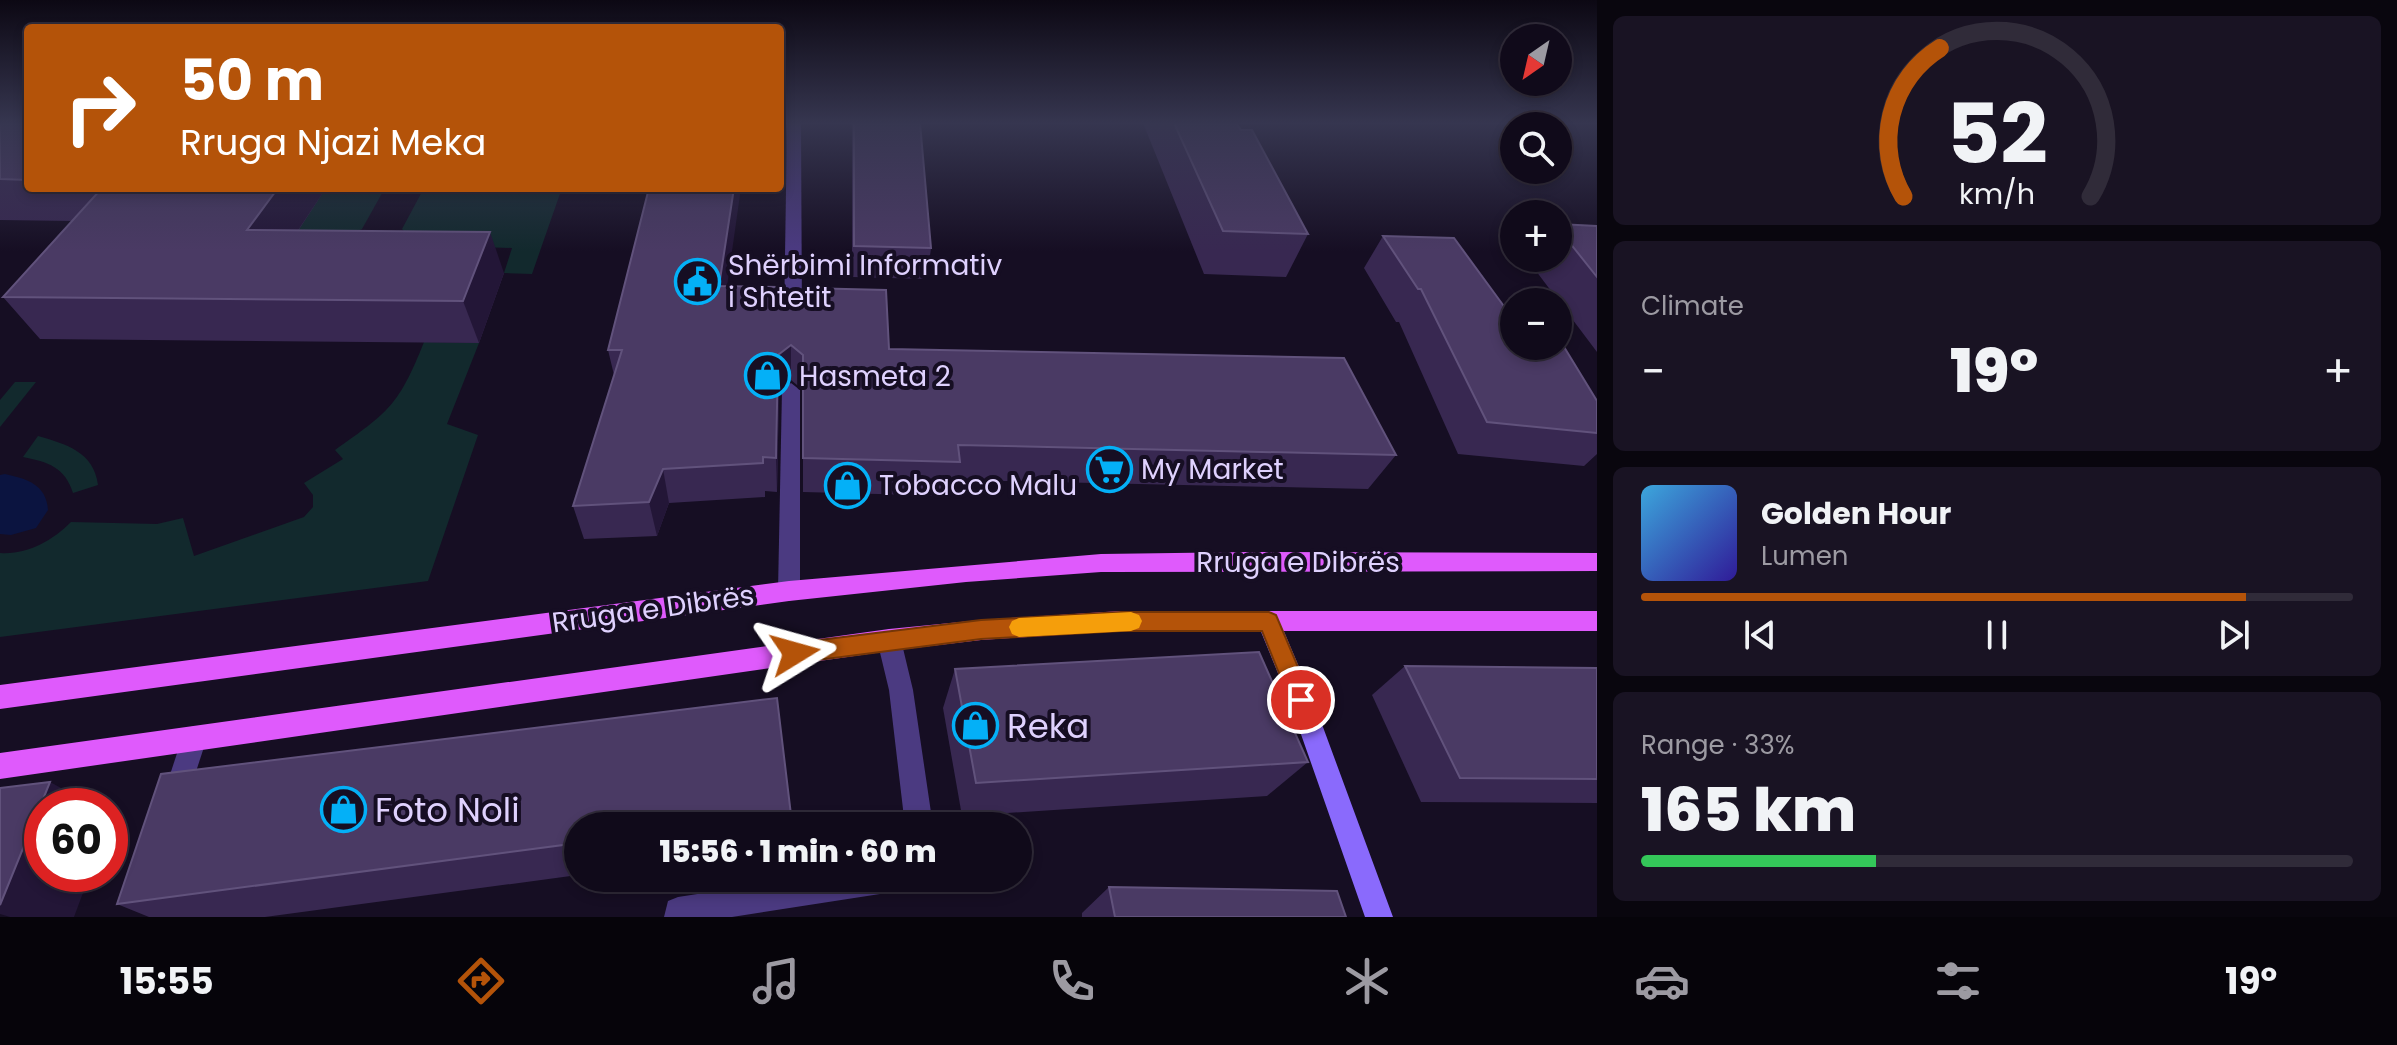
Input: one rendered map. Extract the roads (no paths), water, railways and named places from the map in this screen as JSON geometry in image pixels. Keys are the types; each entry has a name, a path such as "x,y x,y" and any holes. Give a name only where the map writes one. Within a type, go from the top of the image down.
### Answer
{"main road":[{"name":"Rruga e Dibrës","path":"0,697 789,591 1101,563 1597,562"},
{"path":"0,766 889,640 981,630 1121,621 1597,621"},
{"path":"1269,622 1301,700 1379,917"}],"street":[{"path":"793,323 794,166"},
{"path":"789,591 791,390"},
{"path":"889,640 901,690 917,812"},
{"path":"166,828 194,738"},
{"path":"678,917 678,911 802,892"}],"place":[{"name":"Shërbimi Informativ i Shtetit","path":"697,281"},
{"name":"Hasmeta 2","path":"768,376"},
{"name":"My Market","path":"1110,469"},
{"name":"Tobacco Malu","path":"848,485"},
{"name":"Reka","path":"976,726"},
{"name":"Foto Noli","path":"344,810"}]}
